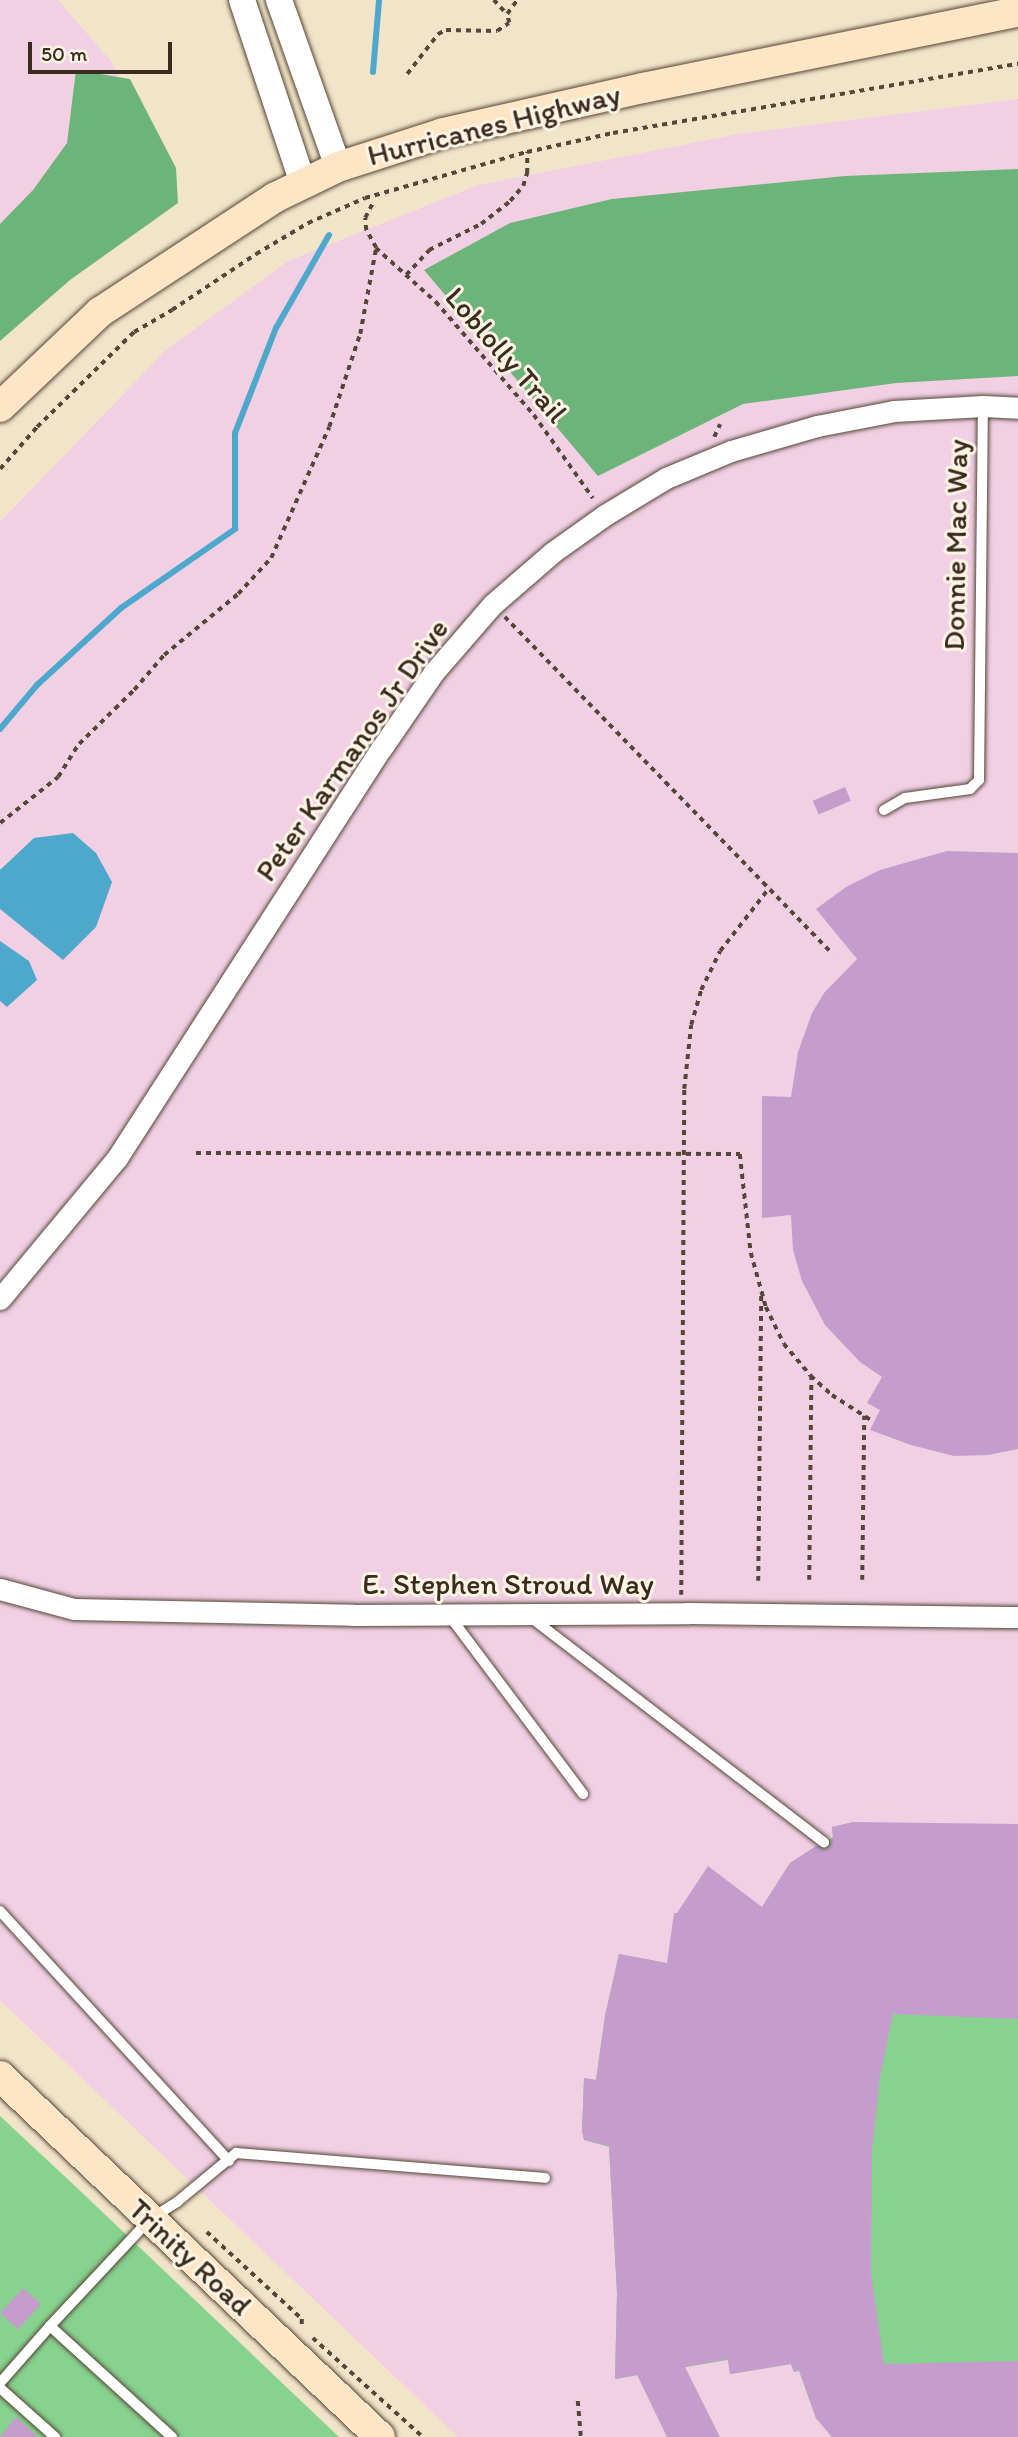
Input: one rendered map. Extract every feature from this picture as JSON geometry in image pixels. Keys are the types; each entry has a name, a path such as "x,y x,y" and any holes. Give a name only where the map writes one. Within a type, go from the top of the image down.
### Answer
{"main road":[{"name":"Hurricanes Highway","path":"0,407 100,312 303,183 338,167 443,132 643,88 1018,12"},
{"name":"Trinity Road","path":"0,2076 380,2437"}],"street":[{"path":"242,0 303,183"},
{"path":"279,0 338,167"},
{"name":"Peter Karmanos Jr Drive","path":"0,1299 22,1277 117,1158 381,749 434,672 493,604 553,552 605,515 666,478 731,451 817,426 894,411 983,406 1018,408"},
{"name":"E. Stephen Stroud Way","path":"0,1589 74,1609 1018,1617"}],"lane":[{"name":"Donnie Mac Way","path":"884,810 905,798 970,789 979,780 983,406"},
{"path":"447,1613 583,1794"},
{"path":"525,1613 824,1842"},
{"path":"0,1911 229,2161"},
{"path":"0,2383 150,2219 177,2202 236,2153 545,2178"},
{"path":"50,2326 172,2437"},
{"path":"0,2388 55,2437"}],"path":[{"path":"407,74 438,34 446,30 497,31 509,23 507,14 494,0"},
{"path":"507,14 517,0"},
{"path":"0,469 37,427 134,332 308,223 365,198 527,152 612,133 1018,64"},
{"path":"406,275 414,262 429,250 481,224 510,201 523,186 527,173 527,152"},
{"path":"0,823 58,777 79,744 134,690 164,655 229,602 271,558 329,427 360,334 376,248 366,230 365,218 373,202"},
{"name":"Loblolly Trail","path":"376,248 436,302 534,415 593,498"},
{"path":"505,617 833,954"},
{"path":"681,1597 684,1089 691,1025 701,990 720,951 769,888"},
{"path":"196,1153 740,1154 746,1220 761,1294 784,1344 811,1376 832,1395 871,1420"},
{"path":"758,1581 758,1331 761,1294"},
{"path":"809,1580 811,1376"},
{"path":"862,1580 864,1416"},
{"path":"207,2232 302,2319 301,2327 422,2437"},
{"path":"578,2401 581,2437"}],"shaded area":[{"path":"0,0 58,0 110,60 177,191 0,320"},
{"path":"1018,99 1018,2437 458,2437 0,2000 0,522 165,351 288,261 478,185 739,134"}],"green space":[{"path":"76,70 130,79 176,168 178,203 70,280 0,341 0,224 33,190 67,143"},
{"path":"1018,169 1018,376 896,383 743,404 598,476 424,270 510,223 612,199 845,176"},
{"path":"854,1822 856,1832 1018,1825 1018,2437 832,2437 816,2418 799,2371 794,2372 791,2364 730,2374 728,2360 615,2379 617,2293 609,2147 584,2140 582,2131 584,2078 596,2080 605,2016 619,1954 666,1963 665,1974 762,1907 790,1863 833,1837 832,1827"},
{"path":"0,2116 75,2186 339,2437 0,2437"}],"water":[{"path":"73,833 96,853 112,882 96,927 63,960 0,909 0,870 34,838"},
{"path":"0,941 29,961 37,980 7,1007 0,1001"}],"building":[{"path":"845,787 851,801 819,814 813,801"},
{"path":"947,851 1018,853 1018,1449 988,1455 954,1456 911,1445 870,1430 880,1410 867,1403 882,1377 860,1362 825,1325 802,1281 793,1250 791,1215 762,1218 762,1096 791,1097 798,1052 812,1013 824,993 857,959 816,909 846,887 880,870"},
{"path":"854,1822 1018,1824 1018,2019 893,2014 880,2077 872,2150 871,2273 884,2364 1018,2361 1018,2437 832,2437 816,2418 799,2370 794,2372 791,2364 730,2374 728,2359 685,2367 720,2437 667,2437 637,2375 615,2379 617,2293 609,2146 584,2140 582,2131 584,2078 596,2080 605,2016 619,1954 667,1963 674,1913 677,1913 708,1866 762,1907 790,1863 816,1846 828,1849 833,1838 832,1827"},
{"path":"23,2288 41,2304 18,2329 0,2313"},
{"path":"16,2417 38,2437 0,2437"}],"waterway":[{"path":"373,72 379,0"},
{"path":"0,729 37,685 121,608 235,529 235,433 276,328 329,235"}]}
